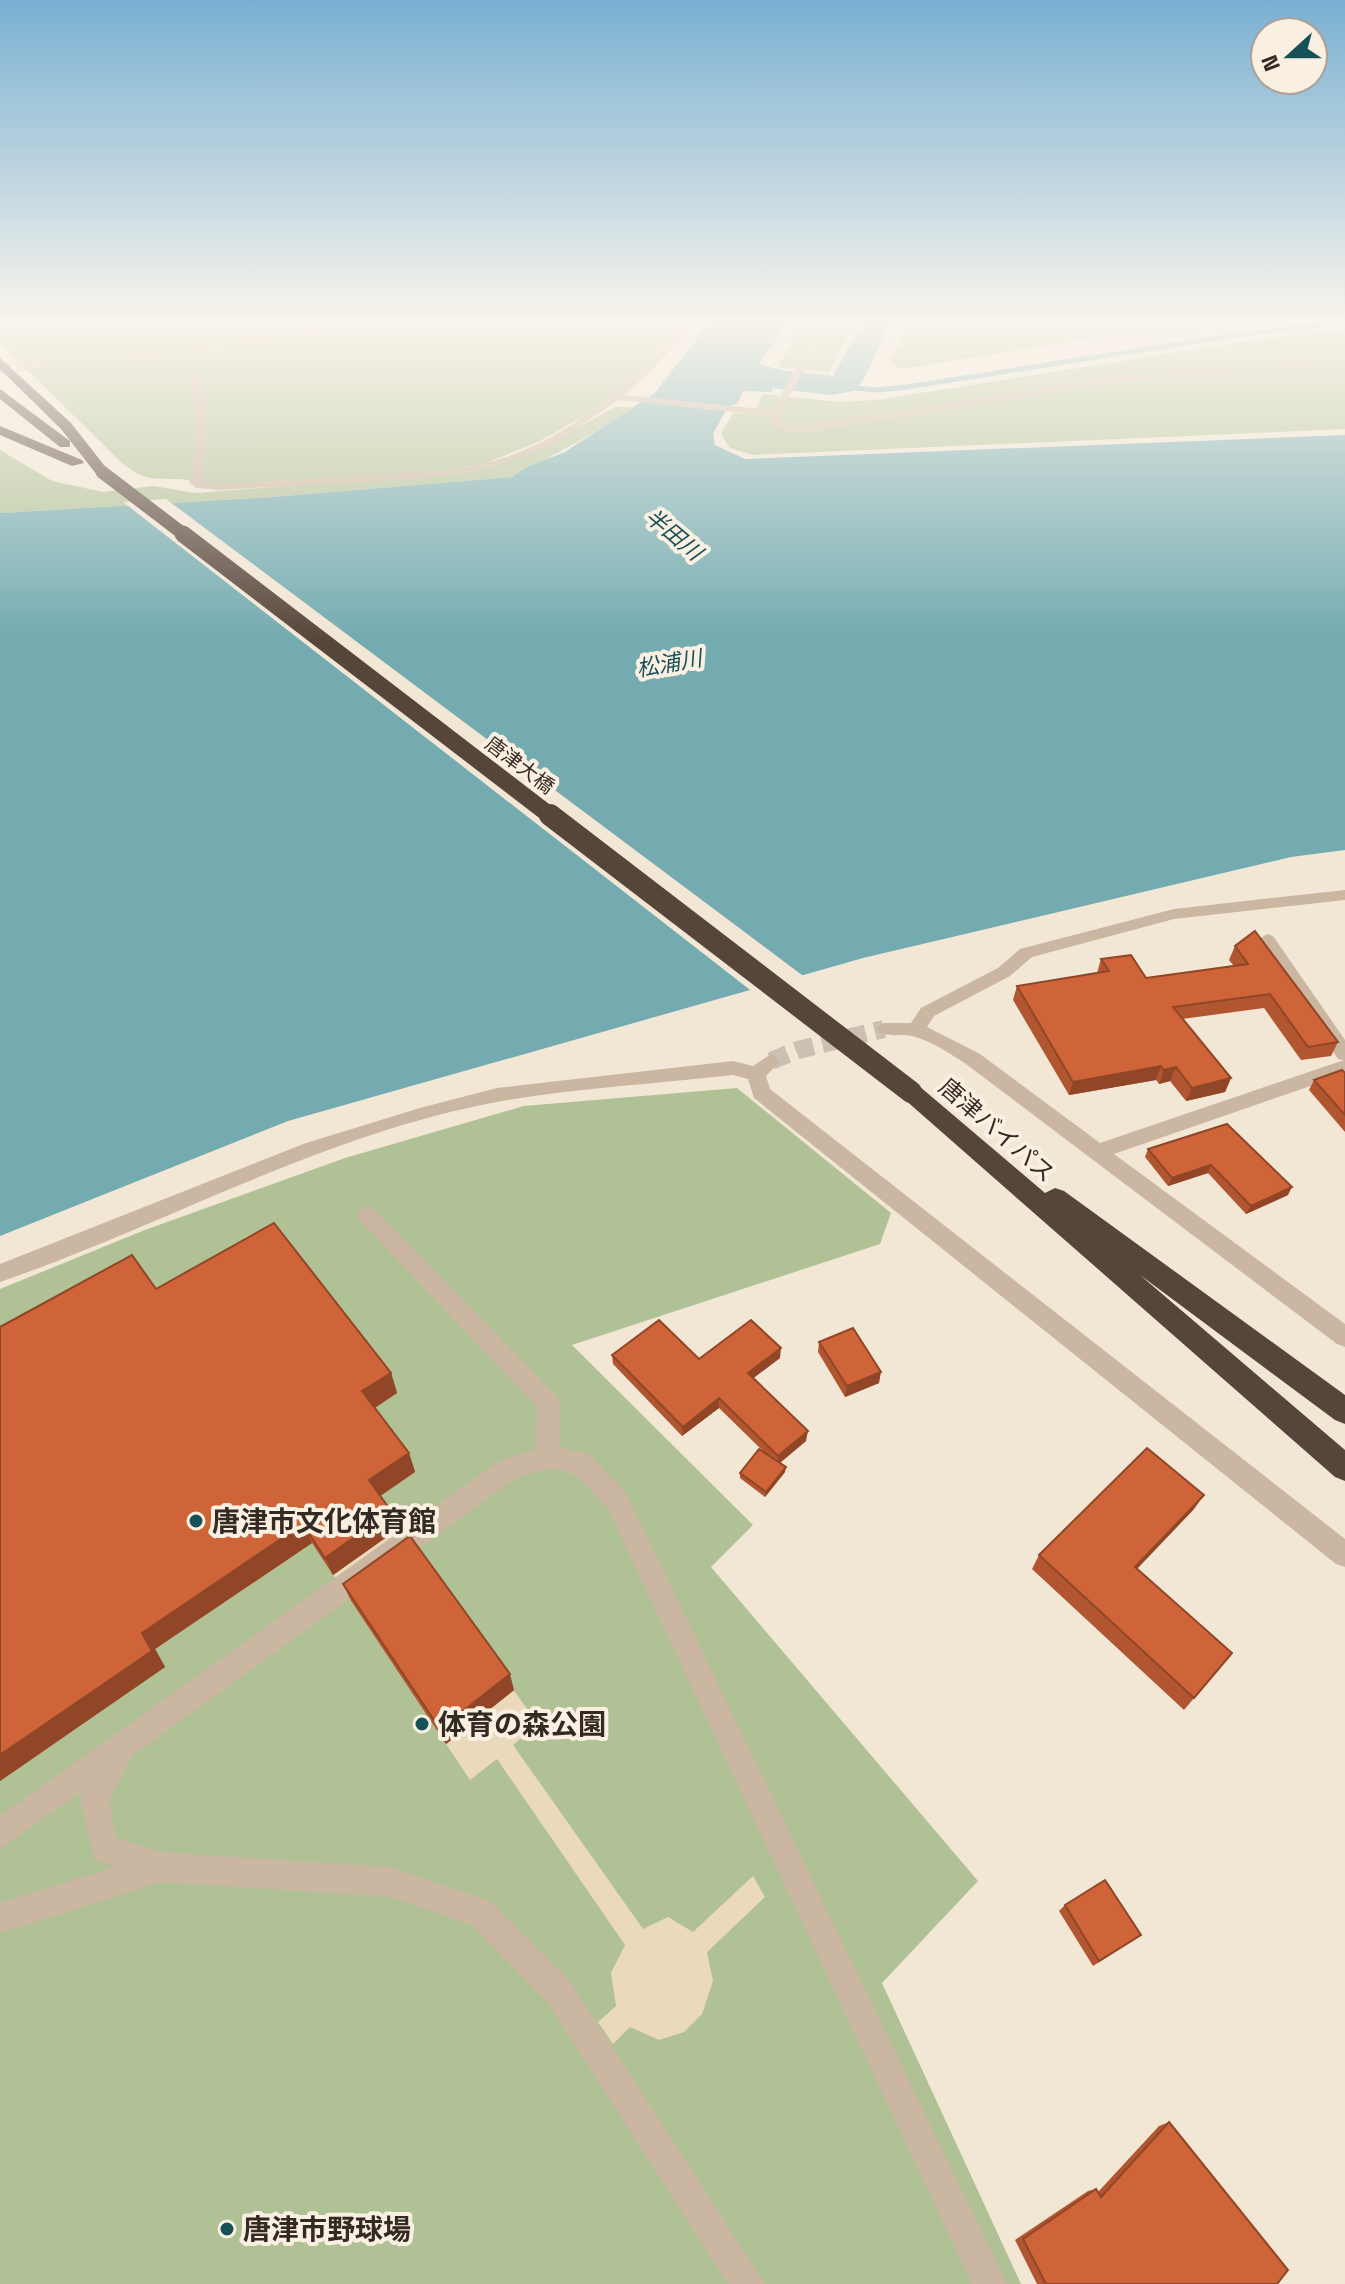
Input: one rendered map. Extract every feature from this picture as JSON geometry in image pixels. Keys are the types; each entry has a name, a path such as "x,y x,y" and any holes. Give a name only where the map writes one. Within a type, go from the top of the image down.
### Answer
{"highway":[{"path":"43,427 102,472"},
{"path":"66,427 102,472"},
{"path":"0,430 102,472"},
{"name":"唐津大橋","path":"102,472 911,1092"},
{"name":"唐津バイパス","path":"911,1092 1345,1411"},
{"name":"唐津バイパス","path":"911,1092 1345,1468"}],"street":[{"path":"200,427 195,482 200,486 270,485 478,467 542,443 572,427"},
{"path":"785,427 809,430 830,427"},
{"path":"917,1029 927,1012 1004,972 1026,953 1174,914 1345,895"},
{"path":"1267,940 1345,1054"},
{"path":"884,1029 917,1029 973,1059 1345,1337"},
{"path":"1097,1152 1345,1067"},
{"path":"0,1273 313,1148 436,1111 497,1095 545,1088 733,1068 763,1068 761,1093 1345,1555"},
{"path":"367,1215 549,1403 547,1456"},
{"path":"0,1834 508,1469 547,1456 580,1462 616,1499 990,2284"},
{"path":"122,1746 94,1798 104,1849 161,1867 390,1882 481,1913 559,1992 748,2284"},
{"path":"0,1918 161,1867"}],"green space":[{"path":"85,427 565,427 538,442 484,464 433,472 205,485 192,480 146,477 123,464"},
{"path":"579,427 603,427 512,477 272,497 0,513 0,450 52,481 103,492 153,486 195,493 468,472 507,461"},
{"path":"725,427 1345,427 1345,429 753,455 730,448 721,434"},
{"name":"体育の森公園","path":"737,1088 891,1213 880,1244 572,1345 753,1525 711,1567 978,1881 882,1983 1021,2284 0,2284 0,1289 145,1230 345,1158 524,1106"}],"shaded area":[{"path":"369,1411 415,1472 376,1499 538,1724 513,1745 643,1929 668,1917 693,1932 753,1876 765,1897 707,1952 713,1981 702,2014 684,2032 659,2040 630,2027 613,2044 598,2022 616,2006 611,1973 625,1945 497,1759 470,1780 312,1543 155,1649"}],"water":[{"path":"604,427 717,427 713,434 715,445 745,459 1345,435 1345,850 1291,857 863,958 288,1121 0,1236 0,513 272,497 512,477 529,466 565,452"}],"pier":[{"path":"166,499 806,978 754,993 123,502"}],"building":[{"path":"1255,931 1338,1042 1308,1047 1270,994 1173,1007 1231,1078 1192,1088 1176,1067 1164,1070 1161,1066 1073,1082 1017,986 1109,971 1101,959 1131,955 1146,978 1248,964 1235,946"},
{"path":"1342,1070 1345,1073 1345,1115 1314,1080"},
{"path":"1227,1124 1292,1187 1251,1206 1211,1165 1172,1178 1148,1149"},
{"name":"唐津市文化体育館","path":"274,1223 391,1373 362,1391 409,1453 369,1480 391,1511 325,1558 303,1524 142,1633 152,1651 0,1755 0,1327 132,1255 156,1289"},
{"path":"659,1320 699,1359 751,1320 781,1348 748,1373 808,1431 778,1456 719,1398 683,1427 612,1355"},
{"path":"853,1328 881,1372 847,1386 819,1342"},
{"path":"1147,1448 1204,1495 1135,1567 1232,1653 1194,1698 1039,1555"},
{"path":"759,1449 786,1467 766,1492 740,1473"},
{"path":"410,1536 510,1674 440,1729 343,1584"},
{"path":"1105,1880 1141,1935 1099,1961 1065,1905"},
{"path":"1169,2122 1288,2270 1277,2284 1046,2284 1023,2239 1096,2189 1101,2197"}],"tunnel":[{"path":"771,1061 798,1050 884,1029"}],"place":[{"name":"唐津市文化体育館","path":"196,1521"},
{"name":"体育の森公園","path":"422,1724"},
{"name":"唐津市野球場","path":"227,2229"}],"water label":[{"name":"半田川","path":"674,534"},
{"name":"松浦川","path":"669,663"}]}
